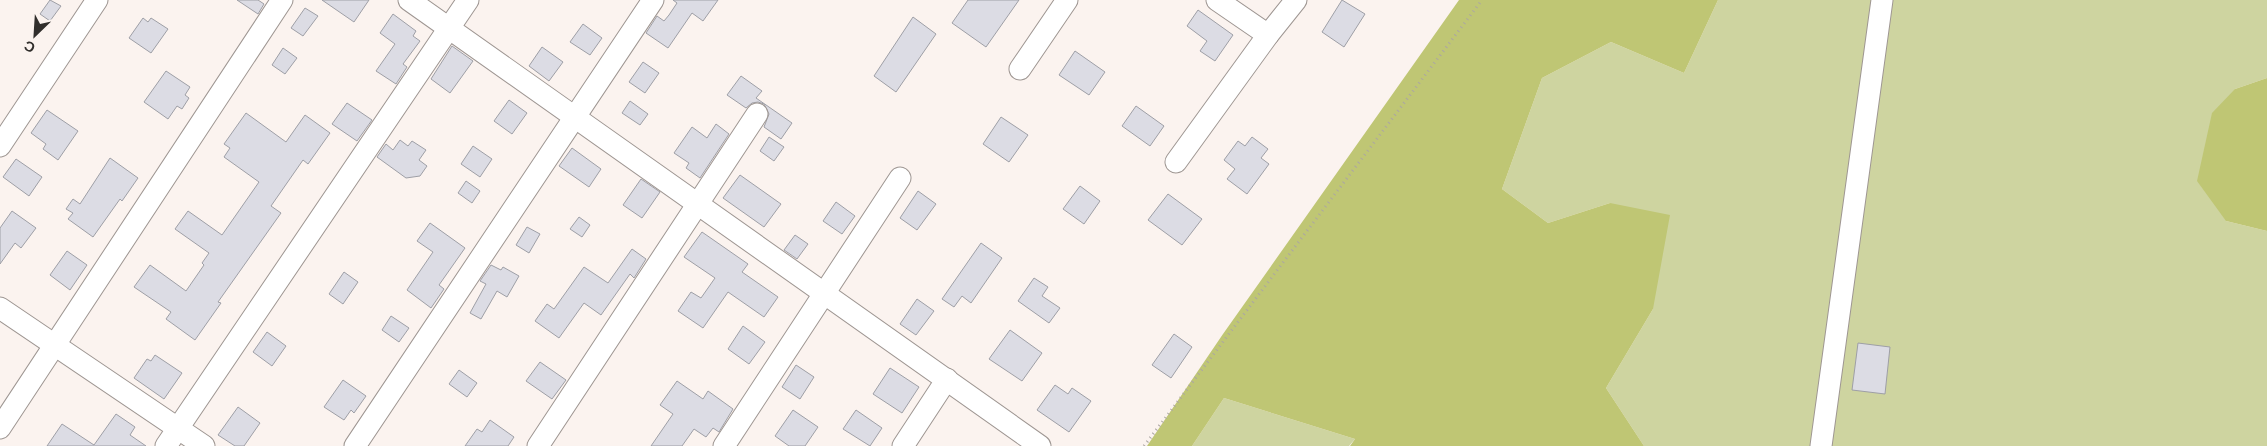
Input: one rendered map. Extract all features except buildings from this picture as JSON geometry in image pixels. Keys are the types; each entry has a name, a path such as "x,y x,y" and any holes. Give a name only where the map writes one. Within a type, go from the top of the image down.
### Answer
{"street":[{"path":"0,146 97,0"},
{"path":"0,428 282,0"},
{"path":"409,0 1040,446"},
{"path":"166,446 468,0"},
{"path":"355,446 653,0"},
{"path":"1020,69 1067,0"},
{"path":"1217,0 1268,35"},
{"path":"1176,162 1268,35 1296,0"},
{"path":"1821,446 1882,0"},
{"path":"538,446 758,114"},
{"path":"724,446 900,178"},
{"path":"0,308 204,446"},
{"path":"902,446 947,379"}],"path":[{"path":"1144,446 1482,0"}],"green space":[{"path":"1459,0 1718,0 1684,73 1611,42 1542,78 1502,189 1548,223 1610,203 1670,215 1653,309 1606,388 1644,446 1350,446 1355,439 1224,398 1192,446 1147,446 1223,334"},
{"path":"1718,0 2267,0 2267,78 2235,89 2226,221 2267,231 2267,446 1644,446 1606,388 1653,309 1610,203 1548,223 1502,189 1542,78 1611,42 1684,73"},
{"path":"2267,78 2267,231 2226,221 2197,181 2212,113 2235,89"},
{"path":"1224,398 1355,439 1349,446 1192,446"}]}
